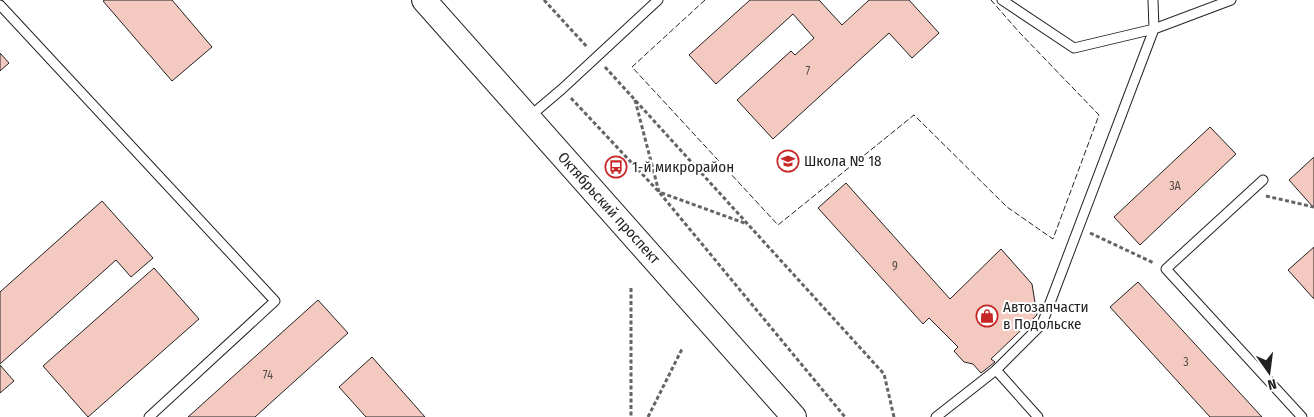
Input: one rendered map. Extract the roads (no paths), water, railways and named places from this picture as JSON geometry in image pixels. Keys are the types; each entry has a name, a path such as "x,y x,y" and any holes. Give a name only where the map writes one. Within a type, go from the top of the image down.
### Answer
{"main road":[{"name":"Октябрьский проспект","path":"424,0 794,417"}],"lane":[{"path":"528,117 562,89 658,0"},
{"path":"1002,0 1074,48 1154,29 1231,0"},
{"path":"936,417 996,370 1042,324 1154,29 1153,0"},
{"path":"0,5 275,301 149,417"},
{"path":"1263,180 1166,269 1302,417"},
{"path":"996,370 1038,417"}],"place":[{"name":"Школа № 18","path":"788,161"},
{"name":"1-й микрорайон","path":"616,167"},
{"name":"Автозапчасти в Подольске","path":"987,316"}]}
